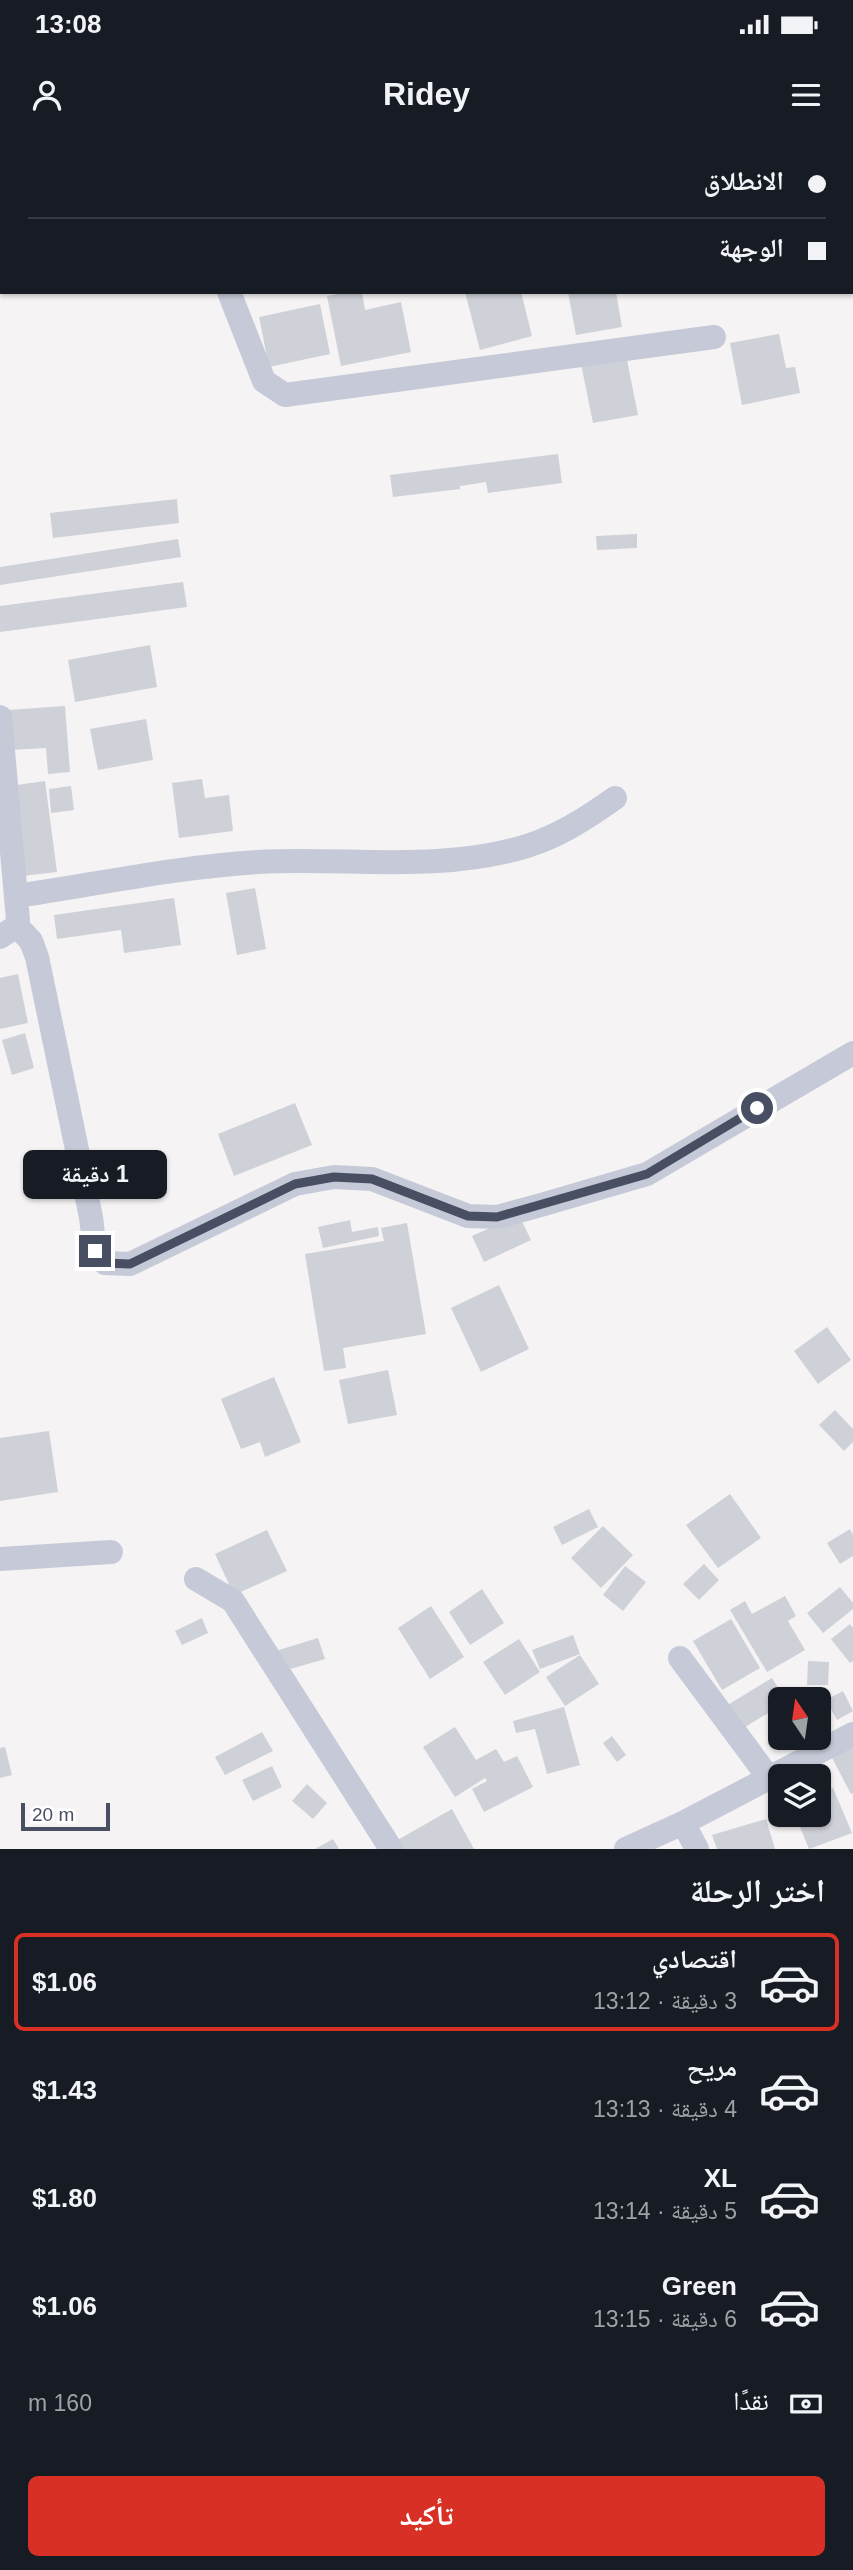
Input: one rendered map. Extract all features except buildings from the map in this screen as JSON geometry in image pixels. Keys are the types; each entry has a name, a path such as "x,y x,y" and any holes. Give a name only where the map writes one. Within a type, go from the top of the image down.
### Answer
{"street":[{"path":"230,294 264,381 285,395 713,337"},
{"path":"0,716 17,896 8,932 31,941 37,957 91,1217 95,1251 105,1263 130,1264 295,1184 334,1177 372,1179 468,1216 497,1217 541,1205 647,1174 853,1053"},
{"path":"17,896 212,866 307,860 466,860 529,845 559,833 615,798"},
{"path":"0,1559 111,1552"},
{"path":"196,1579 233,1601 391,1849"},
{"path":"680,1658 768,1777"},
{"path":"796,1764 853,1734"},
{"path":"626,1849 768,1779"},
{"path":"683,1823 697,1849"}],"route":[{"path":"95,1251 105,1263 130,1264 295,1184 334,1177 372,1179 468,1216 497,1217 647,1174 757,1108"}]}
